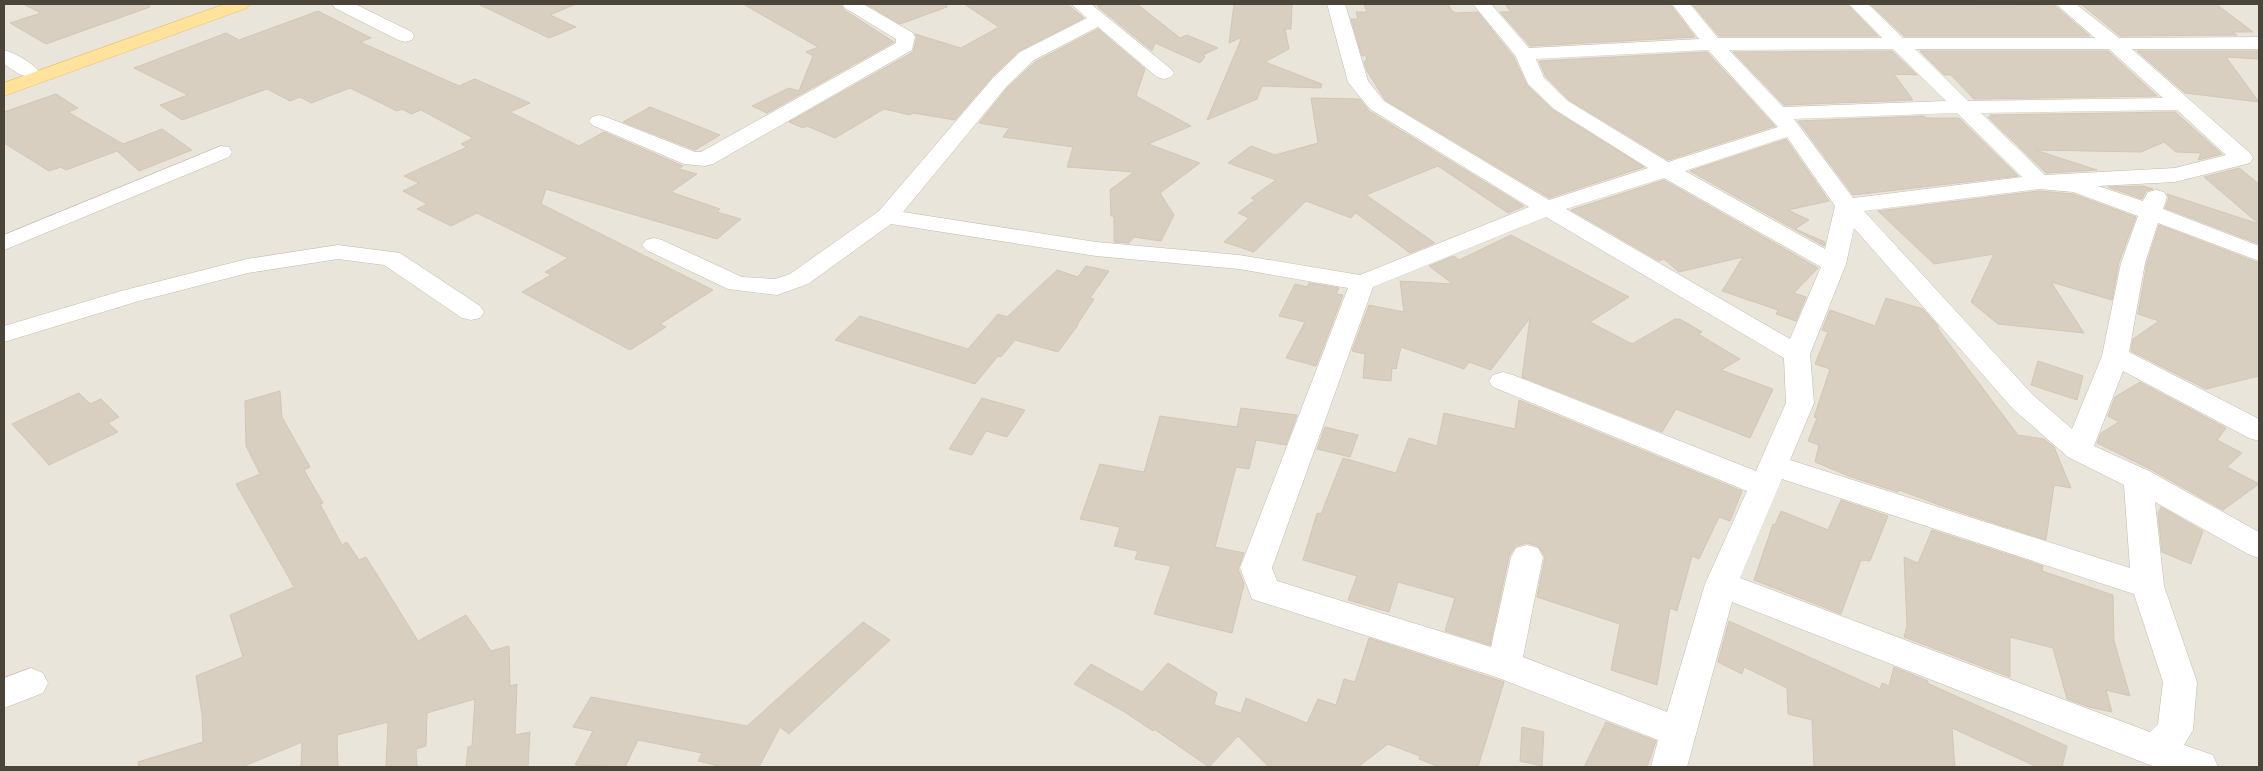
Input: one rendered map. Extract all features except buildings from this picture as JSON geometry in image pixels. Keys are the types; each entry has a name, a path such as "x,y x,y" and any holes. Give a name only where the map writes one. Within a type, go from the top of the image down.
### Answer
{"main road":[{"path":"4,81 218,4"},
{"path":"4,90 242,4"}],"street":[{"path":"341,4 405,36"},
{"path":"599,121 692,159 705,160 905,46 906,36 851,4"},
{"path":"1080,4 1164,73"},
{"path":"1336,4 1358,82 1377,105 1547,208 1797,354"},
{"path":"1482,4 1524,54 1535,80 1562,104 1665,169 1834,264"},
{"path":"1681,4 1713,44 1786,121 1847,206 2023,402 2078,450 2138,479 2259,546"},
{"path":"1858,4 2040,182 2075,186 2108,196 2259,254"},
{"path":"1847,206 2040,182 2175,175 2242,158 2184,104 2115,44 2065,4"},
{"path":"654,245 737,284 777,287 799,278 815,269 887,216 1000,82 1027,56 1100,19"},
{"path":"1524,54 1713,44 2259,43"},
{"path":"4,56 29,72"},
{"path":"887,216 1096,249 1239,262 1362,283 1547,208 1665,169 1786,121 1963,107 2184,104"},
{"path":"4,243 220,152"},
{"path":"2078,450 2115,356 2133,263 2149,213 2165,176"},
{"path":"1669,767 1721,584 1800,403 1797,354 1834,264 1847,206"},
{"path":"4,334 130,296 247,266 338,252 391,258 471,312"},
{"path":"1362,283 1256,568 1264,590 1504,665 1679,732"},
{"path":"2115,356 2259,430"},
{"path":"1503,381 1769,475 2148,586"},
{"path":"2138,479 2148,586 2180,682 2176,730 2155,751"},
{"path":"1504,665 1527,557"},
{"path":"1721,584 2200,767"}],"shaded area":[{"path":"4,4 2259,4 2259,767 4,767"}]}
